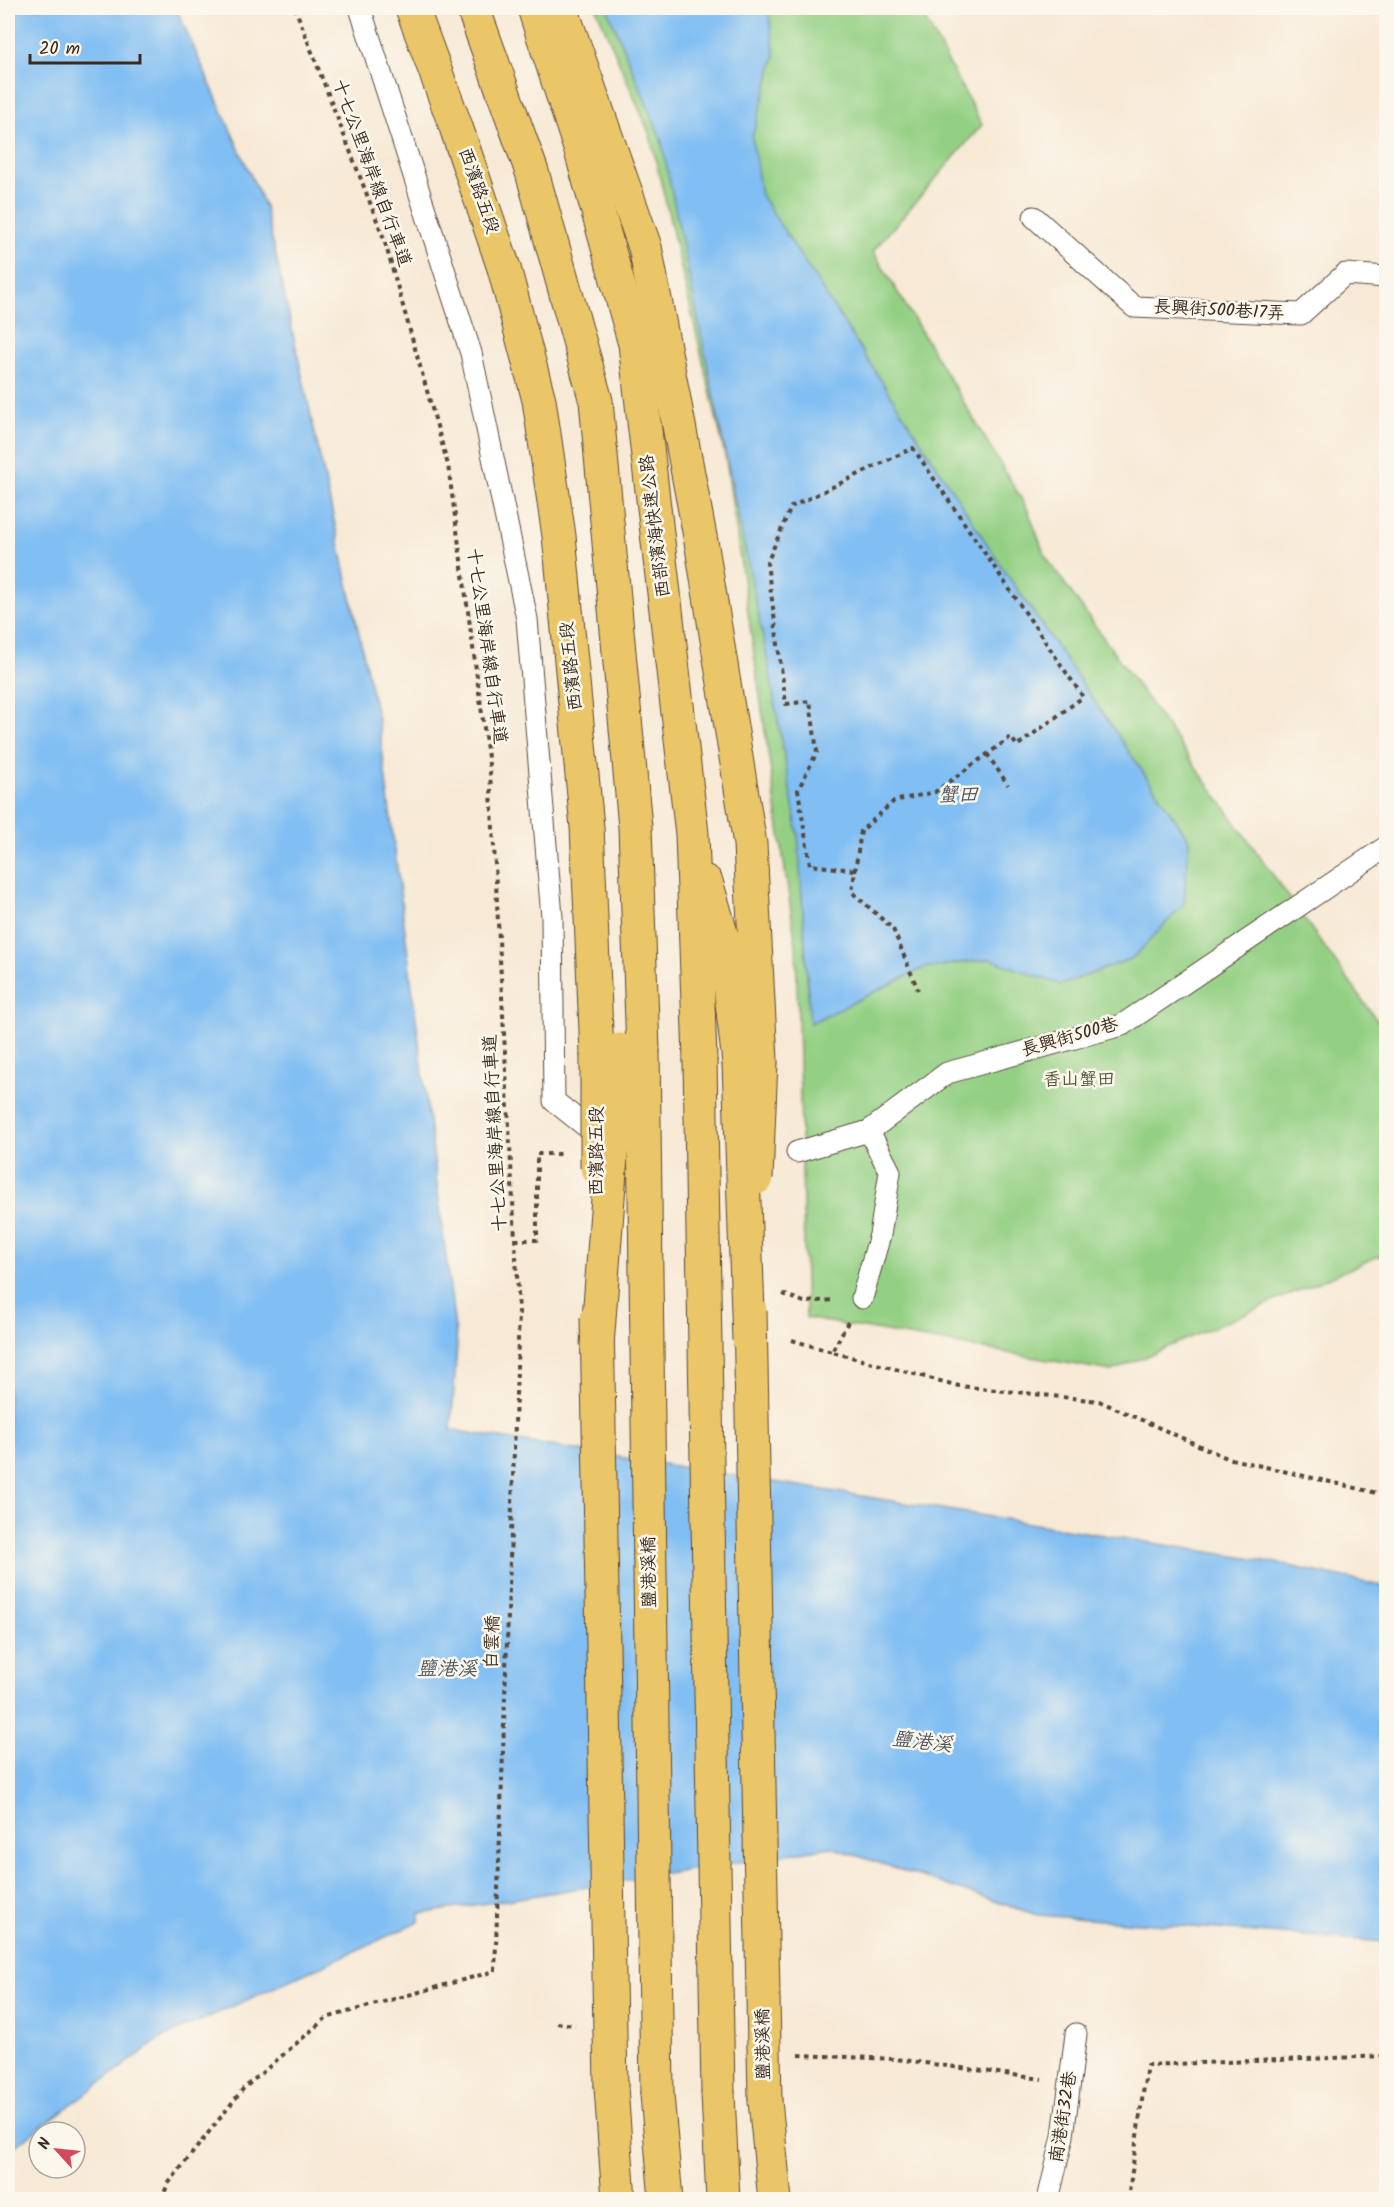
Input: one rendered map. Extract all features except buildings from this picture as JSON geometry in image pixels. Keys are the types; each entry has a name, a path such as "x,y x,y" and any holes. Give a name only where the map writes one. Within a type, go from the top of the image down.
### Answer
{"main road":[{"name":"西濱路五段","path":"412,8 504,268 539,400 559,536 587,827 620,1051"},
{"path":"473,8 532,172 596,400 635,827 597,1346 611,2087 619,2199"},
{"name":"西部濱海快速公路","path":"534,8 582,151 635,344 692,834 700,1059 718,2094 723,2199"},
{"path":"561,8 648,259 702,547 750,844 750,1062"},
{"path":"692,834 726,950 750,1062"},
{"name":"鹽港溪橋","path":"620,1051 657,2094 666,2199"},
{"name":"鹽港溪橋","path":"750,1062 749,1340 765,2101 775,2199"}],"lane":[{"path":"360,8 471,353 527,619 552,917 554,1101 625,1157"},
{"name":"長興街500巷17弄","path":"1034,218 1134,307 1301,314 1345,274 1386,278"},
{"name":"長興街500巷","path":"797,1152 869,1131 947,1073 1122,1025 1386,847"},
{"path":"862,1298 880,1235 890,1172 869,1131"},
{"name":"南港街32巷","path":"1048,2199 1063,2136 1076,2034"}],"path":[{"name":"十七公里海岸線自行車道","path":"295,8 384,239 448,465 490,772 519,1313"},
{"path":"854,870 810,866 798,790 817,752 816,742 810,701 786,704 767,563 791,507 913,448 1083,697 1017,746 1011,737 935,792 894,801 861,831 852,892 893,929 918,990"},
{"path":"987,754 1008,785"},
{"path":"832,1352 862,1298"},
{"name":"白雲橋","path":"161,2199 168,2184 243,2089 326,2018 495,1971 519,1313"},
{"path":"792,1340 959,1386 1099,1401 1227,1458 1386,1495"},
{"path":"557,2023 580,2026"},
{"path":"790,2054 896,2059 1070,2083"},
{"path":"1128,2199 1147,2066 1386,2056"}],"green space":[{"name":"香山蟹田","path":"596,8 919,8 982,125 873,251 1028,510 1045,556 1386,1033 1386,1253 1112,1371 806,1318 796,946 726,460 650,135"}],"water":[{"name":"鹽港溪","path":"8,8 176,8 265,207 379,725 457,1344 451,1430 1271,1562 1386,1587 1386,1942 1037,1915 831,1847 420,1914 419,1922 160,2039 50,2120 27,2120 27,2137 8,2151"},
{"name":"蟹田","path":"607,8 768,8 775,56 752,138 761,195 1006,573 1189,839 1184,904 1133,958 1061,985 990,959 924,968 810,1023 798,835 765,647 661,139"}]}
